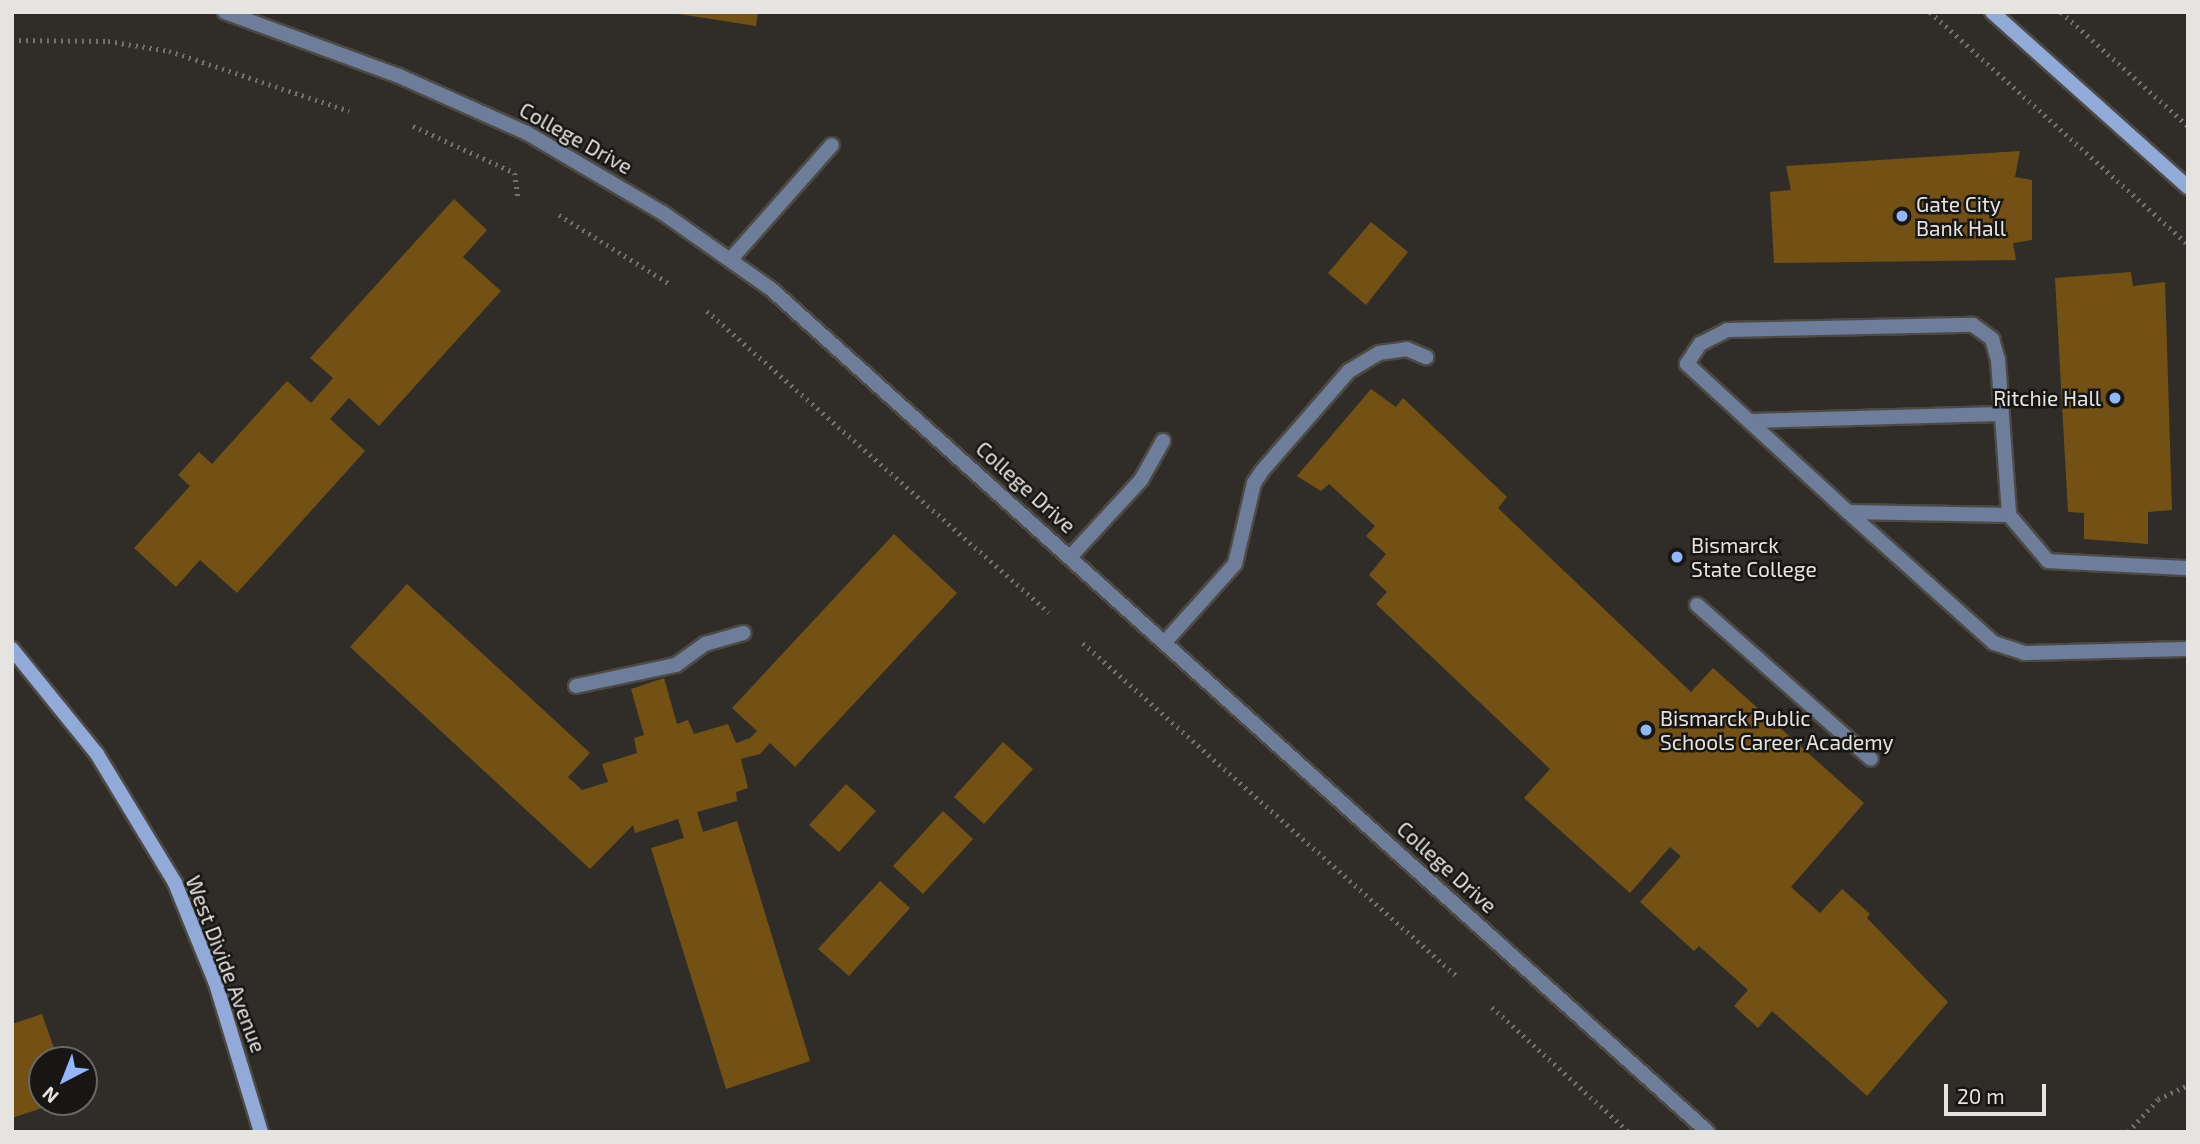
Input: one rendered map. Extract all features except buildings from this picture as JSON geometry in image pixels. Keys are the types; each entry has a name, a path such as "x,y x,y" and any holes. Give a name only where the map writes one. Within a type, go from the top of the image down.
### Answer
{"street":[{"name":"College Drive","path":"225,12 363,62 527,133 653,206 731,259 805,318 1072,556 1708,1132"},
{"path":"1992,12 2188,187"},
{"path":"731,259 832,145"},
{"path":"2188,568 2048,561 2009,515 1992,339 1973,325 1727,330 1700,344 1687,364 1994,643 2024,653 2188,649"},
{"path":"1165,642 1235,564 1254,483 1262,471 1349,371 1379,353 1408,349 1426,357"},
{"path":"1749,421 2001,414"},
{"path":"1072,556 1141,480 1163,441"},
{"path":"1848,512 2009,515"},
{"path":"1697,605 1871,759"},
{"path":"576,686 676,665 705,644 743,633"},
{"name":"West Divide Avenue","path":"12,649 97,754 175,883 216,985 261,1132"}],"path":[{"path":"1930,12 2188,244"},
{"path":"2061,12 2188,125"},
{"path":"12,40 108,41 169,51 349,111"},
{"path":"412,126 515,173 517,197"},
{"path":"559,215 670,284"},
{"path":"707,311 1049,612"},
{"path":"1083,643 1458,977"},
{"path":"1492,1007 1629,1132"},
{"path":"2128,1132 2158,1100 2188,1085"}],"place":[{"name":"Gate City Bank Hall","path":"1902,216"},
{"name":"Ritchie Hall","path":"2115,398"},
{"name":"Bismarck State College","path":"1677,557"},
{"name":"Bismarck Public Schools Career Academy","path":"1646,730"}]}
